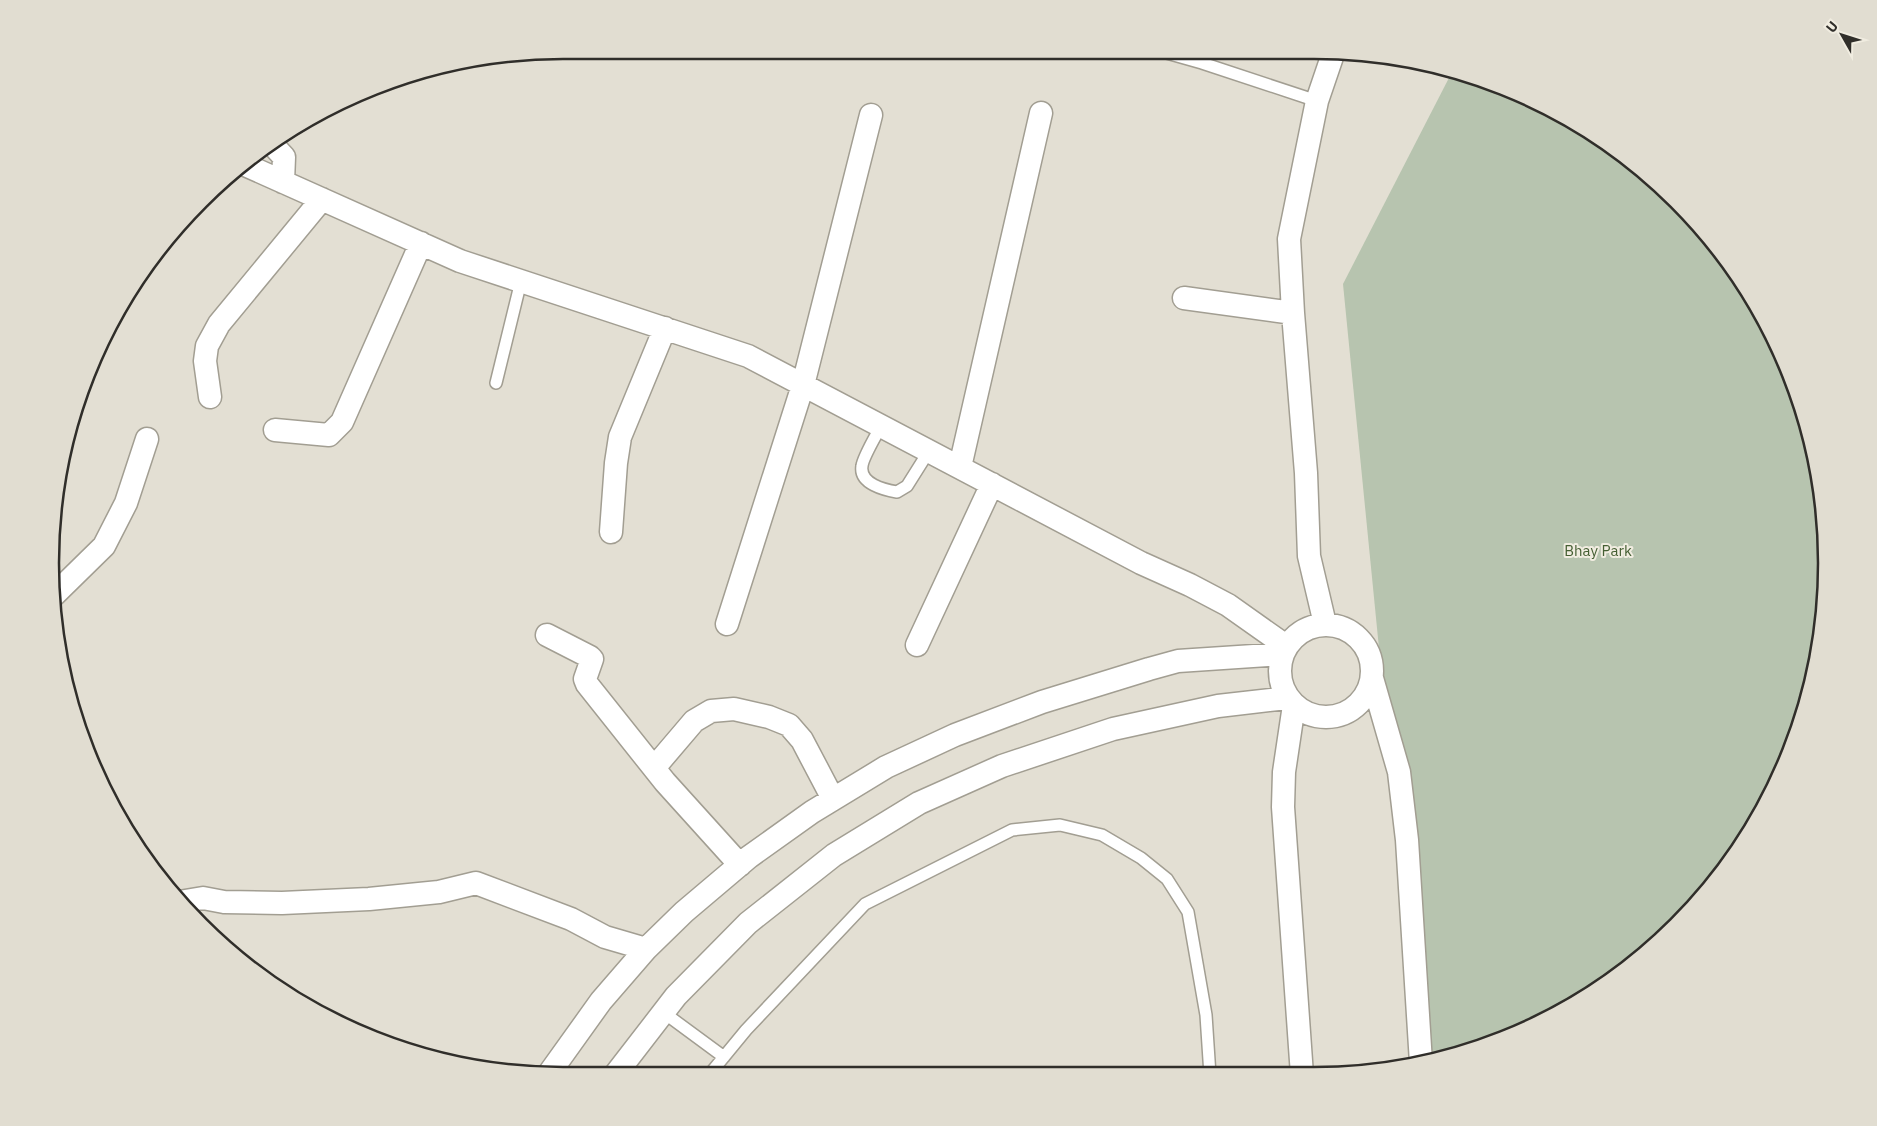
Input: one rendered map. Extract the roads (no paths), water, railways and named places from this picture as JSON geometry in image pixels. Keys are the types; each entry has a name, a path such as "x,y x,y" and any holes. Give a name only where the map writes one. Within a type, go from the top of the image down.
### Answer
{"street":[{"path":"1325,624 1309,556 1306,473 1292,313 1288,240 1317,101 1331,60"},
{"path":"960,467 1041,113"},
{"path":"727,624 803,385 870,115"},
{"path":"276,149 284,158 283,182"},
{"path":"251,167 460,261 748,356 1141,563 1228,605 1284,650"},
{"path":"210,397 205,360 207,346 219,324 322,199"},
{"path":"275,430 328,435 342,422 420,243"},
{"path":"1184,298 1292,313"},
{"path":"611,532 616,463 620,437 665,328"},
{"path":"60,589 104,546 126,503 147,439"},
{"path":"917,645 992,484"},
{"path":"1372,678 1365,695 1359,703 1345,713 1336,716 1318,717 1301,710 1291,701 1283,690 1279,672 1284,650 1299,633 1307,628 1325,624 1342,627 1351,631 1364,644 1371,660 1372,678 1399,772 1407,840 1421,1056"},
{"path":"547,635 592,659 585,679 587,684 654,768 740,865"},
{"path":"554,1067 601,1001 646,949 684,912 740,865 804,817 895,763 955,735 1042,702 1178,661 1284,650"},
{"path":"621,1067 676,996 748,923 834,854 919,803 1002,766 1114,729 1218,706 1291,701"},
{"path":"1291,701 1284,772 1283,807 1301,1067"},
{"path":"654,768 694,721 711,711 734,709 769,717 789,725 802,740 833,799"},
{"path":"189,900 202,898 224,902 272,903 370,899 438,892 476,883 571,919 605,937 646,949"}],"lane":[{"path":"1187,59 1317,101"},
{"path":"496,383 521,281"},
{"path":"881,426 862,466 864,475 871,484 884,490 897,492 907,486 929,451"},
{"path":"716,1067 746,1030 865,904 1012,830 1060,825 1102,835 1142,858 1167,879 1188,912 1206,1015 1209,1067"},
{"path":"663,1012 724,1057"}],"park label":[{"name":"Bhay Park","path":"1598,551"}]}
